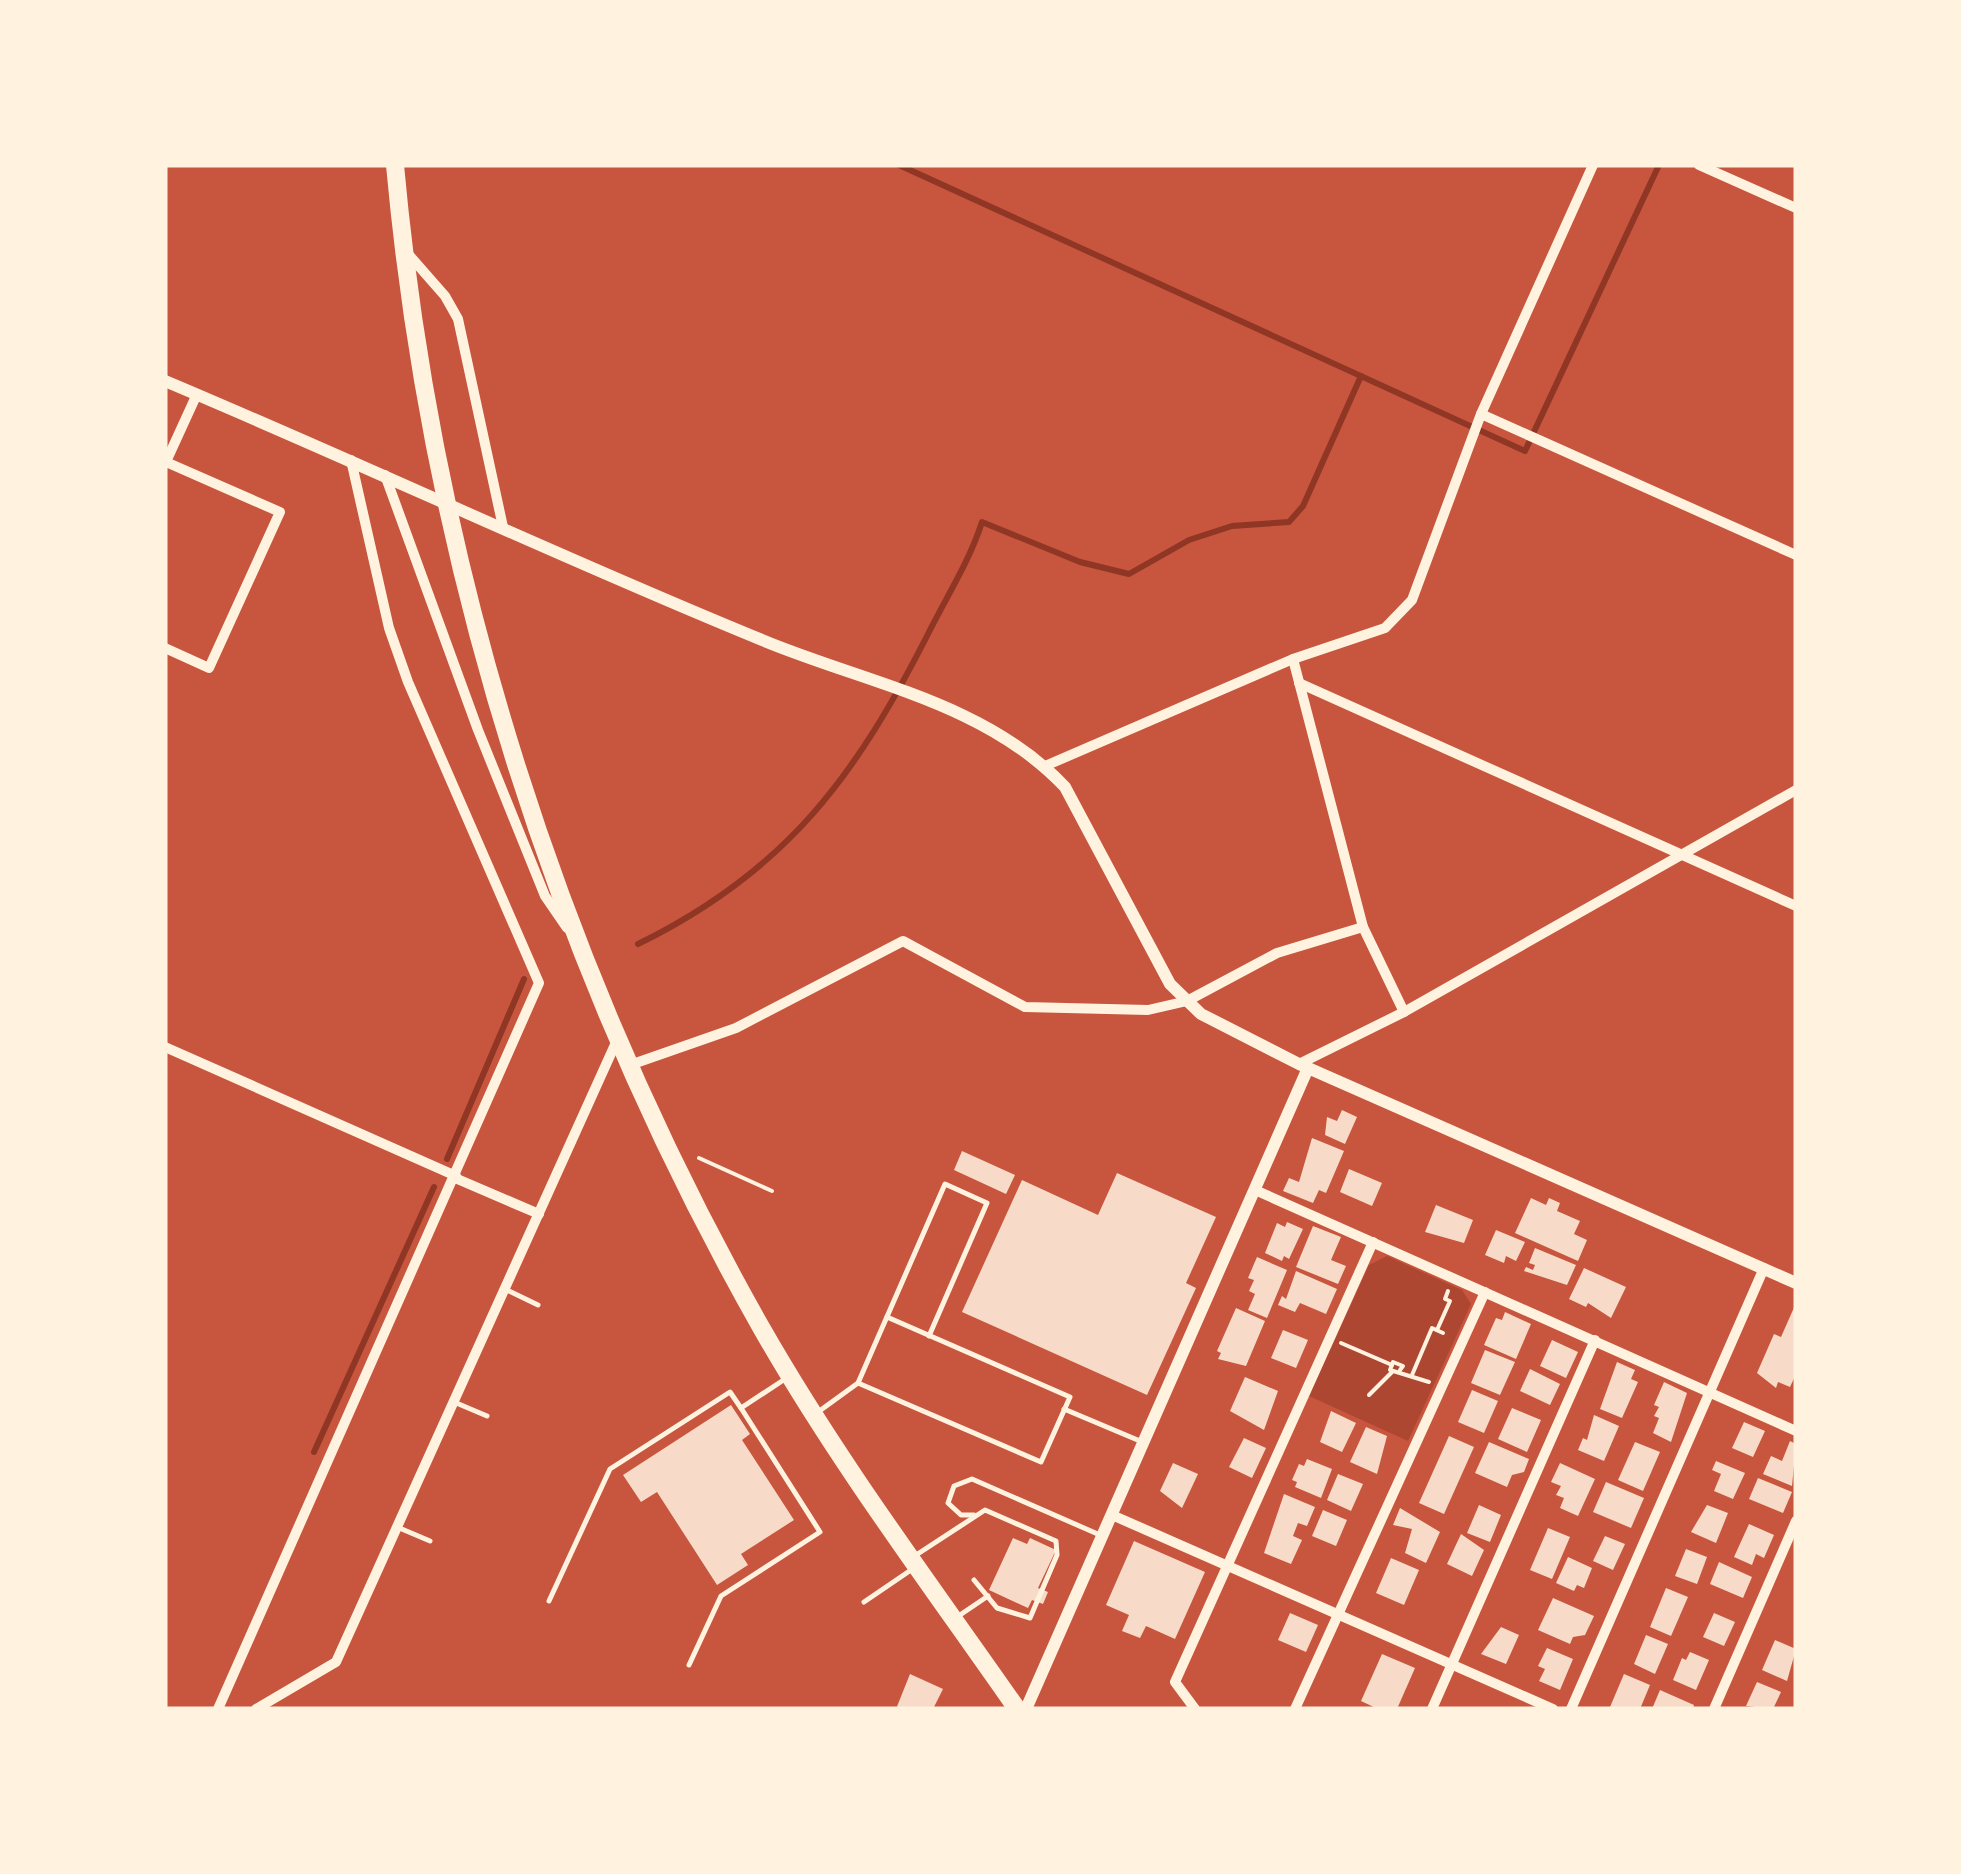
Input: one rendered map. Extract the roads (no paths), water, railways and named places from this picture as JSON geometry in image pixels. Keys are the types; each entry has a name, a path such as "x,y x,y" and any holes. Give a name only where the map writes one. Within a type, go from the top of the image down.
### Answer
{"highway":[{"path":"395,165 403,248 450,524 506,735 582,949 630,1065 717,1245 791,1376 1017,1709"}],"street":[{"path":"1045,766 1292,659 1385,628 1412,600 1481,414 1593,165"},
{"path":"1699,165 1796,208"},
{"path":"403,248 445,296 458,319 503,527"},
{"path":"165,380 765,642 905,690 997,733 1045,766 1084,818 1170,984 1216,1024 1796,1283"},
{"path":"165,648 209,668 280,512 166,464 197,394"},
{"path":"1481,414 1796,556"},
{"path":"218,1709 538,983 408,682 389,628 351,460"},
{"path":"385,476 431,610 545,896 582,949"},
{"path":"1292,659 1363,927 1404,1012"},
{"path":"1299,683 1796,906"},
{"path":"1026,1709 1255,1190 1304,1066 1796,790"},
{"path":"630,1065 736,1028 903,941 1025,1007 1148,1010 1187,1001 1277,952 1363,927"},
{"path":"256,1709 336,1662 618,1038"},
{"path":"165,1047 539,1214"},
{"path":"1255,1190 1796,1431"},
{"path":"1195,1709 1176,1682 1373,1242"},
{"path":"1571,1709 1764,1268"},
{"path":"1295,1709 1485,1292"},
{"path":"1432,1709 1596,1340"},
{"path":"1112,1514 1552,1709"},
{"path":"1714,1709 1796,1521"}],"lane":[{"path":"816,1414 858,1383 945,1184 987,1202 929,1336"},
{"path":"505,1289 538,1304"},
{"path":"858,1383 1041,1462 1070,1397 887,1317"},
{"path":"741,1408 791,1376"},
{"path":"549,1602 610,1469 730,1392 820,1532 721,1596 688,1665"},
{"path":"454,1402 487,1416"},
{"path":"1064,1408 1143,1443"},
{"path":"974,1580 998,1608 1030,1618 1058,1547 1047,1534 994,1511 961,1515 948,1504 954,1486 972,1479 1102,1536"},
{"path":"864,1602 974,1516"},
{"path":"397,1527 430,1542"},
{"path":"954,1620 988,1596"}],"waterway":[{"path":"899,165 1525,451 1659,165"},
{"path":"638,944 736,885 812,815 844,775 902,684 965,564 982,522 1080,562 1129,574 1189,540 1232,526 1289,522 1303,506 1361,376"},
{"path":"447,1159 524,979"},
{"path":"314,1452 434,1187"}]}
